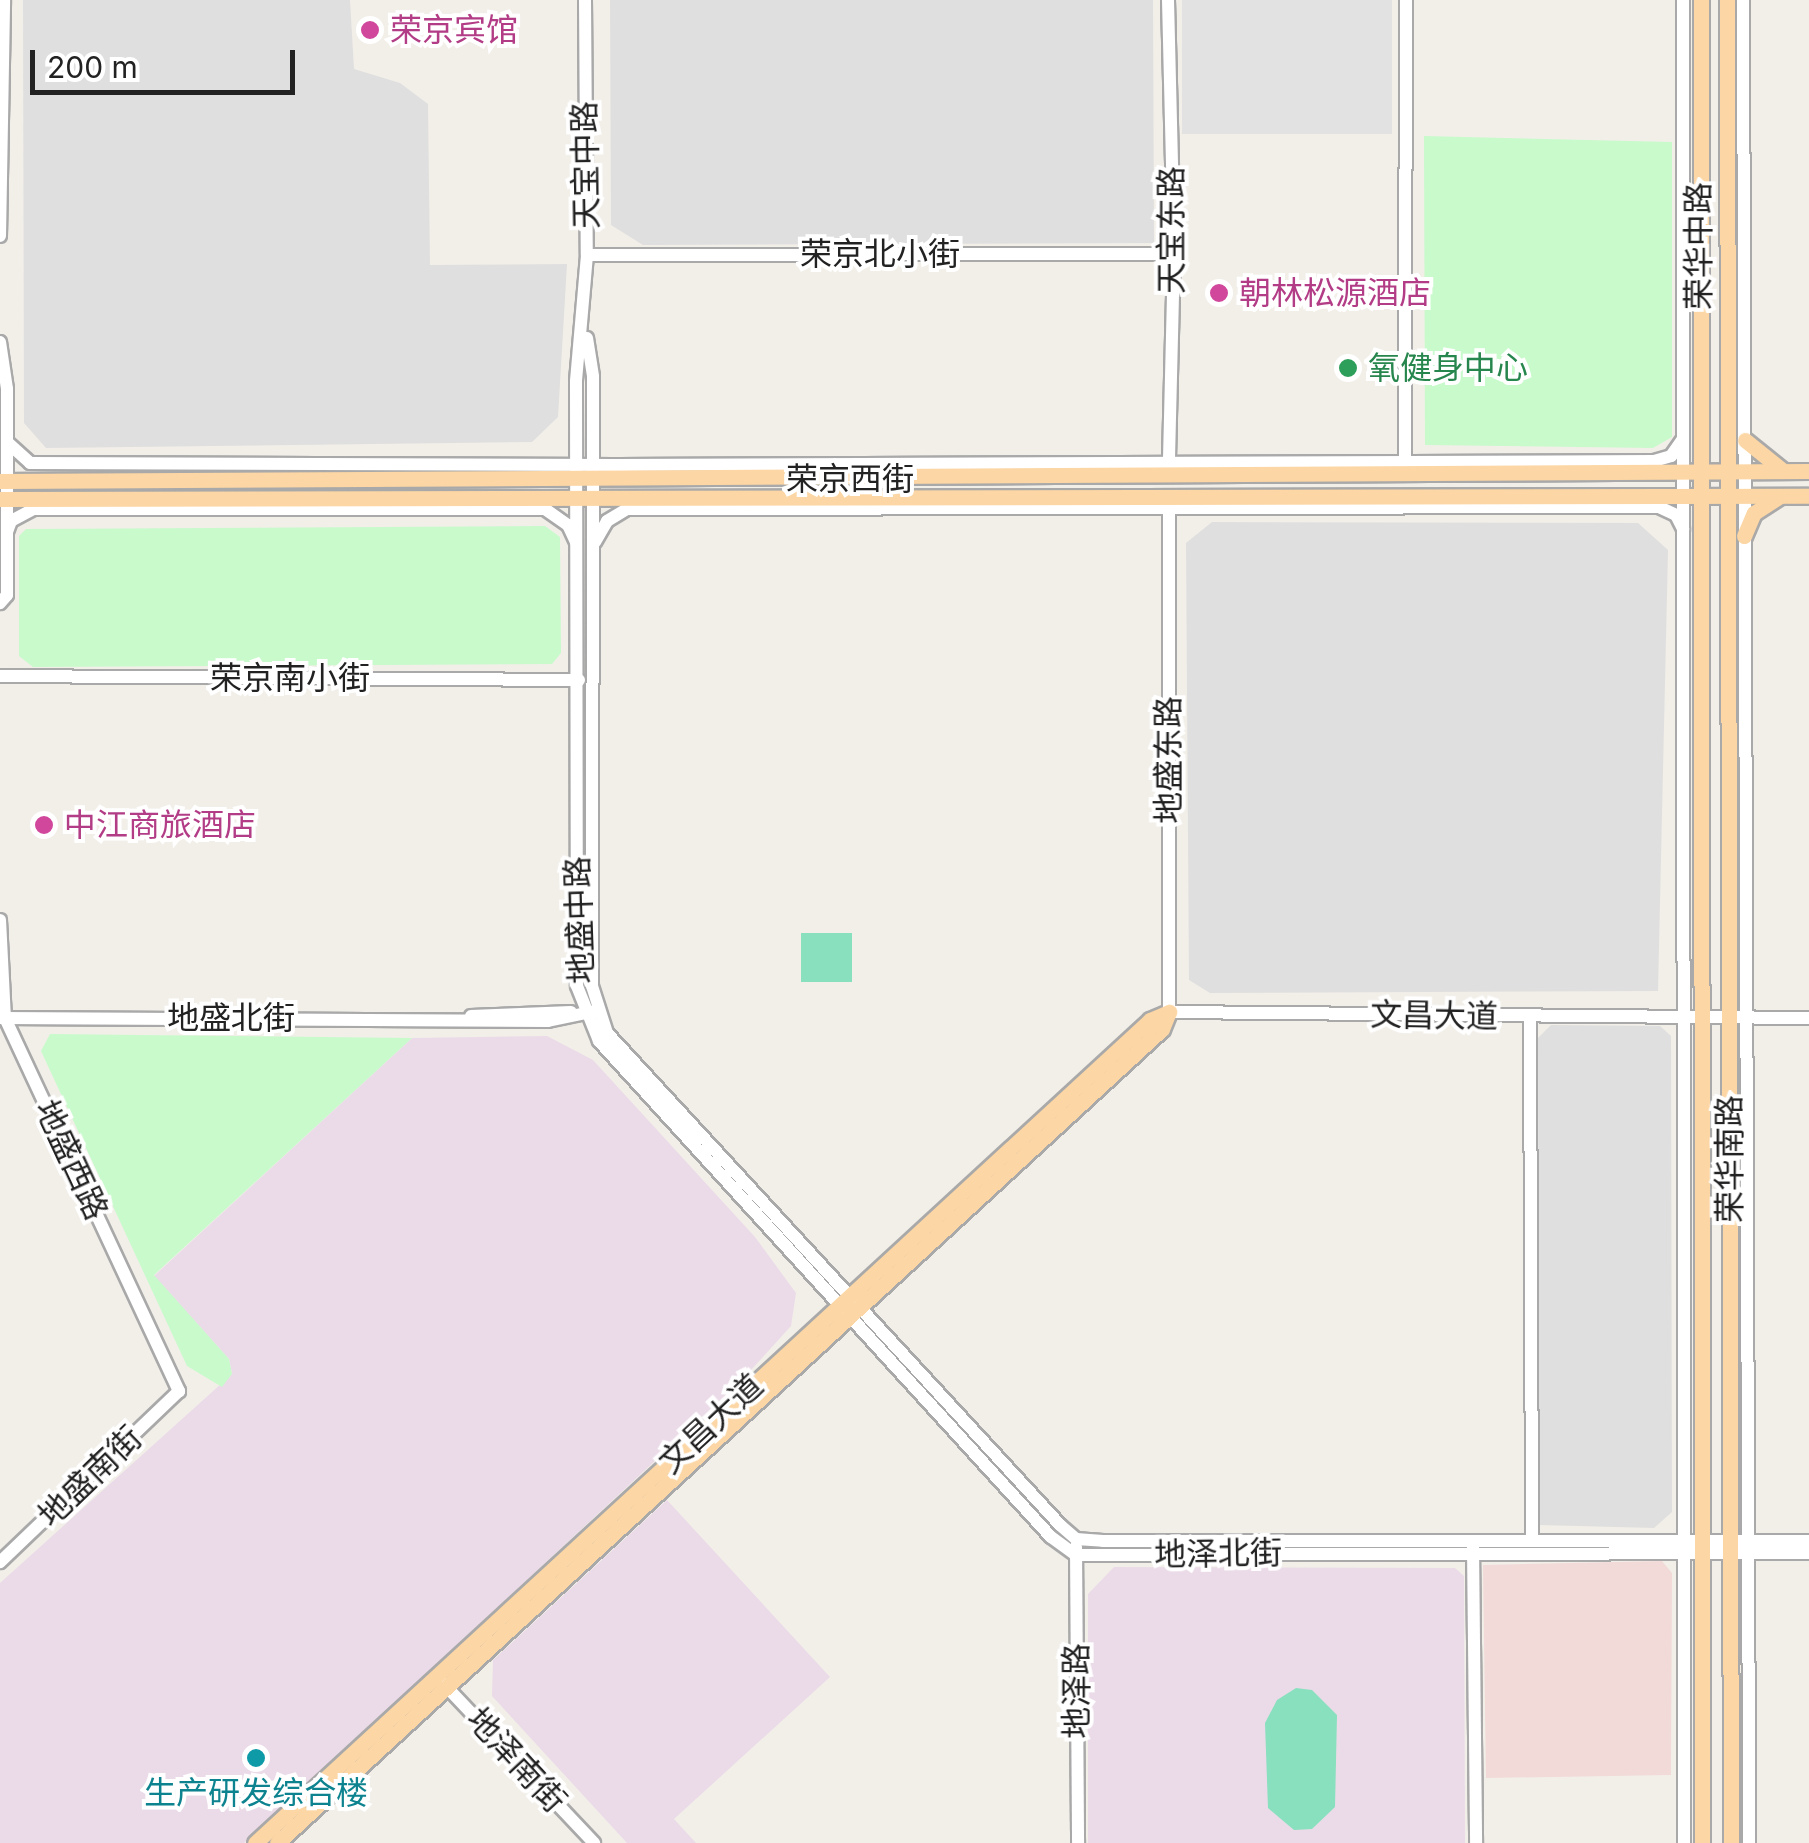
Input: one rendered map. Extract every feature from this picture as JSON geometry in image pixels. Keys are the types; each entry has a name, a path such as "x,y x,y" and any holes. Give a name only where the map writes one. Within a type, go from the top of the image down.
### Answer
{"main road":[{"name":"荣华中路","path":"1692,483 1702,0"},
{"name":"荣华中路","path":"1727,0 1737,474"},
{"path":"1746,440 1756,455 1785,471"},
{"name":"荣京西街","path":"4,481 585,472 1405,469 1692,483"},
{"path":"1692,483 1737,474 1809,471"},
{"name":"荣华南路","path":"1731,1843 1730,1188 1740,1016 1728,671 1737,474"},
{"name":"荣京西街","path":"4,499 586,498 1692,483"},
{"path":"1692,483 1737,494 1809,496"},
{"name":"荣华南路","path":"1692,483 1699,860 1692,1017 1702,1382 1702,1843"},
{"path":"1744,536 1754,513 1781,496"},
{"name":"文昌大道","path":"277,1843 851,1306 1162,1029 1170,1012"},
{"name":"文昌大道","path":"256,1843 444,1683"}],"street":[{"path":"0,236 4,0"},
{"name":"天宝中路","path":"585,0 586,498"},
{"name":"天宝东路","path":"1168,0 1174,254 1169,460"},
{"path":"1405,469 1406,0"},
{"path":"1683,0 1684,437 1692,483 1684,530 1684,896 1692,1017 1685,1424 1684,1843"},
{"path":"1737,474 1746,440 1743,0"},
{"path":"1727,96 1743,57"},
{"name":"荣京北小街","path":"588,255 1174,254"},
{"path":"1684,344 1698,308"},
{"path":"0,342 7,442 7,595 0,603"},
{"path":"7,442 30,463 585,472 1169,460 1405,469 1654,461 1675,452 1684,437"},
{"path":"1737,494 1744,536 1740,1016 1746,1147 1749,1843"},
{"name":"地盛中路","path":"586,498 576,543 577,986 607,1033 851,1306"},
{"name":"地盛中路","path":"586,498 594,544 594,1011"},
{"path":"594,544 606,521 627,510 1659,507 1676,515 1684,530"},
{"path":"7,532 11,521 34,508 545,509 568,525 576,543"},
{"name":"地盛东路","path":"1169,508 1170,1012"},
{"path":"1728,671 1744,635"},
{"name":"荣京南小街","path":"0,676 579,680"},
{"path":"1684,896 1699,860"},
{"name":"地盛西路","path":"0,920 3,1018 179,1391"},
{"name":"地盛北街","path":"3,1018 463,1018 496,1010 594,1011"},
{"name":"文昌大道","path":"1170,1012 1809,1018"},
{"path":"1530,1018 1532,1538"},
{"path":"1730,1188 1746,1147"},
{"path":"851,1306 1076,1539"},
{"path":"851,1306 1051,1536 1076,1554"},
{"path":"1685,1424 1702,1382"},
{"name":"地盛南街","path":"0,1562 179,1391"},
{"name":"地泽北街","path":"1076,1554 1473,1545 1532,1538 1684,1546"},
{"name":"地泽北街","path":"1076,1539 1684,1546"},
{"name":"地泽路","path":"1076,1539 1078,1843"},
{"path":"1748,1547 1809,1541"},
{"path":"1473,1545 1476,1843"},
{"path":"1684,1546 1809,1553"},
{"path":"1731,1708 1748,1675"},
{"name":"地泽南街","path":"444,1683 594,1843"}],"shaded area":[{"path":"23,0 350,0 354,69 400,83 428,104 430,265 567,264 558,417 532,442 46,448 24,423"},
{"path":"610,0 1153,0 1154,243 643,245 611,225"},
{"path":"1182,0 1392,0 1392,134 1182,134"},
{"path":"1212,522 1638,523 1668,550 1658,991 1210,993 1189,980 1186,543"},
{"path":"1551,1025 1660,1026 1671,1036 1672,1512 1654,1528 1539,1525 1538,1038"},
{"path":"547,1036 593,1060 755,1237 796,1293 791,1326 742,1380 244,1843 0,1843 0,1583 232,1374 229,1359 154,1276 412,1038"},
{"path":"667,1500 830,1677 674,1819 696,1843 627,1843 492,1696 493,1660"},
{"path":"1662,1561 1672,1573 1671,1775 1486,1778 1483,1565"},
{"path":"1114,1567 1455,1568 1464,1576 1465,1843 1088,1843 1088,1594"}],"green space":[{"path":"1424,136 1672,142 1672,437 1653,448 1425,445"},
{"path":"545,526 560,537 561,653 552,664 33,667 19,656 19,536 26,529"},
{"path":"801,933 852,933 852,982 801,982"},
{"path":"50,1034 412,1038 154,1275 229,1359 232,1374 222,1387 187,1366 41,1051"},
{"path":"1296,1688 1312,1690 1337,1715 1335,1807 1312,1829 1294,1830 1268,1808 1265,1723 1277,1700"}],"place":[{"name":"荣京宾馆","path":"370,30"},
{"name":"朝林松源酒店","path":"1219,293"},
{"name":"氧健身中心","path":"1348,368"},
{"name":"中江商旅酒店","path":"44,825"},
{"name":"生产研发综合楼","path":"256,1758"}]}
